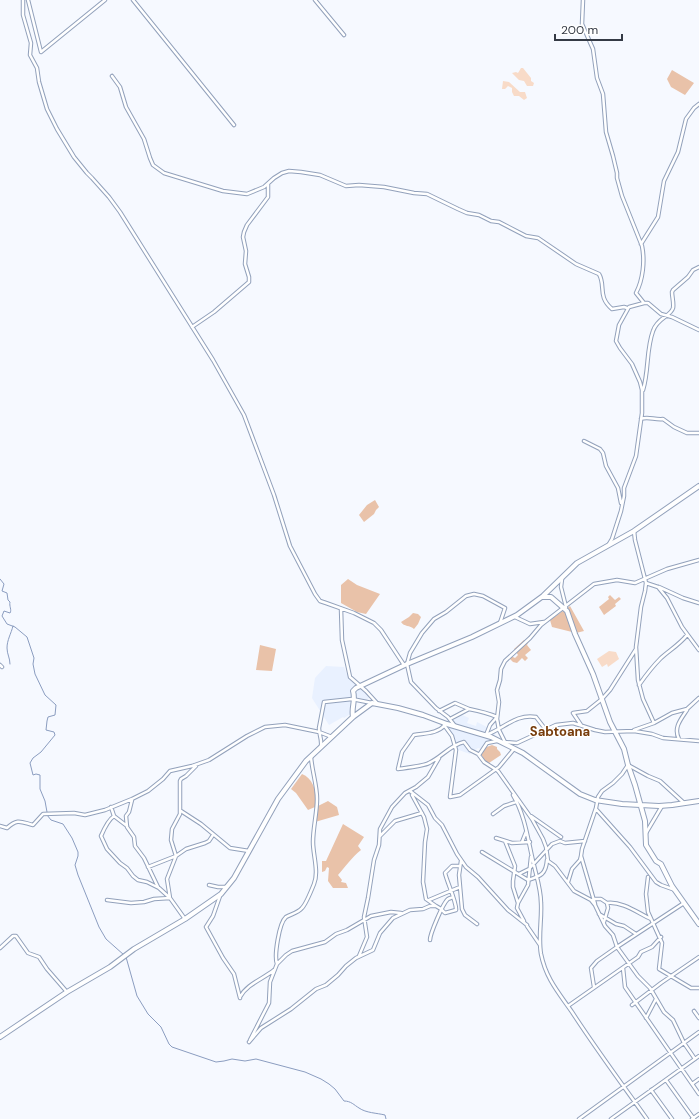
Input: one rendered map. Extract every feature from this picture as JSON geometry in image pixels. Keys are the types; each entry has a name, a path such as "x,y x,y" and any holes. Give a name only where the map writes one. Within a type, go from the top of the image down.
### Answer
{"street":[{"path":"23,0 24,15 31,43 30,55 36,68 47,109 74,158 109,197 120,212 213,360 244,416 274,495 290,546 313,591 320,601 354,613 374,623 381,630 406,665 411,682 450,719 456,727"},
{"path":"28,0 41,52 104,0"},
{"path":"133,0 234,124"},
{"path":"316,0 344,35"},
{"path":"584,0 582,24 593,49 597,78 603,94 606,132 618,173 617,178 622,196 644,254 641,280 636,293 644,303 648,304 659,313 699,330"},
{"path":"112,76 120,87 126,107 144,139 150,158 157,169 164,173 184,180 236,193 250,194 268,184 282,173 289,171 320,175 346,186 359,185 384,187 427,194 467,213 479,215 491,221 499,222 526,236 538,238 576,264 599,274 604,298 612,309 627,308 644,303"},
{"path":"641,244 658,217 664,181 676,156 686,119 699,104"},
{"path":"192,327 214,312 249,282 245,264 246,251 243,237 247,225 268,197 268,184"},
{"path":"609,544 614,535 622,506 624,488 636,456 642,412 642,390 647,376 653,329 659,320 671,311 673,307 672,292 688,277 693,270 699,267"},
{"path":"627,308 618,327 616,341 632,364 642,390"},
{"path":"641,419 646,417 657,420 663,419 674,427 687,433 699,433"},
{"path":"584,441 600,449 604,453 606,466 618,488 622,506"},
{"path":"354,717 352,708 355,699 354,690 513,617 540,598 577,563 634,531 699,486"},
{"path":"634,531 635,540 646,578 636,648 639,685 643,699 654,723"},
{"path":"503,742 498,728 497,717 500,702 497,690 502,665 544,622 597,583 617,580 634,582 667,569 699,560"},
{"path":"564,575 561,587 565,607 615,731 624,749 641,805 646,833"},
{"path":"646,583 699,603"},
{"path":"658,587 667,598 687,635 699,650"},
{"path":"406,665 410,653 424,631 434,620 466,596 474,594 483,596 505,608 500,624"},
{"path":"540,598 548,596 551,597 565,607"},
{"path":"341,609 341,633 350,677 375,703"},
{"path":"513,617 519,618 530,624 544,622"},
{"path":"639,685 646,674 660,659 687,635"},
{"path":"582,726 573,713 587,711 602,699 610,690 636,648"},
{"path":"679,739 676,732 677,725 687,709 699,698"},
{"path":"321,746 322,740 319,732 320,718 324,702 355,699 416,713 456,727 486,735 503,742 539,764 576,792 597,800 622,804 662,806 699,801"},
{"path":"0,1037 67,992 110,967 134,949 185,919 220,894 227,887 249,851 278,799 311,755 354,717 375,703"},
{"path":"439,710 455,703 469,709 485,711 497,717"},
{"path":"450,719 469,709"},
{"path":"634,731 654,723 672,713 687,709"},
{"path":"486,735 526,716 536,717 546,730"},
{"path":"486,735 490,725 497,717"},
{"path":"441,722 452,736 456,745 456,756 450,797 460,795 501,766 514,749"},
{"path":"479,755 487,743 494,741 513,743 522,741 538,732 560,724 573,723 605,732 634,731 652,734 663,738 699,741"},
{"path":"0,826 7,828 14,822 20,821 33,825 43,814 88,814 111,807 132,799 154,787 170,771 209,760 247,736 265,727 285,726 319,732 332,737"},
{"path":"440,757 425,765 398,769 402,752 414,735 438,731 445,726"},
{"path":"359,956 367,937 364,919 365,908 378,851 380,829 390,809 405,793 410,791 428,777 440,757 448,749 464,742 470,750 479,755 484,762 495,769 518,798 543,839 549,862 555,866 576,892 591,900 595,905"},
{"path":"277,964 275,955 282,924 288,916 302,909 316,879 317,871 314,860 313,841 317,801 311,755"},
{"path":"170,898 167,875 176,856 171,844 171,837 172,829 180,816 180,780 197,764"},
{"path":"568,883 572,869 582,856 598,797 602,791 613,783 628,765"},
{"path":"628,765 660,781 685,803"},
{"path":"410,791 422,813 427,828 424,842 423,882 426,899 445,913 456,910 457,908 445,873 452,866 460,866"},
{"path":"410,791 428,805 435,818 442,825 466,867 478,876 503,904 526,926 540,945"},
{"path":"511,791 530,842 542,901 540,945 541,956 548,978 647,1119"},
{"path":"127,827 126,818 132,799"},
{"path":"494,814 504,806 516,802"},
{"path":"662,806 646,833 644,841 656,861 661,864 665,874 675,890 699,924"},
{"path":"111,807 114,816 127,827 134,837 135,846 159,888"},
{"path":"596,808 630,847 656,882 675,890"},
{"path":"180,811 201,824 230,848 249,851"},
{"path":"379,838 394,821 422,813"},
{"path":"529,814 561,837"},
{"path":"114,816 107,824 101,836 107,849 135,878 159,888 170,898 185,919"},
{"path":"522,842 526,832"},
{"path":"148,867 176,856 186,849 207,842 213,835"},
{"path":"496,838 512,843 530,842"},
{"path":"505,841 515,866 513,887 518,903"},
{"path":"518,874 524,873 529,869 552,844 558,842 565,843 585,841"},
{"path":"482,852 528,880 544,873 547,867 547,855"},
{"path":"514,914 527,886 532,855"},
{"path":"582,856 598,914 612,933 617,947 638,976 652,991 664,1012 676,1024 684,1043 695,1059"},
{"path":"461,860 459,875 462,909 465,915 477,924"},
{"path":"648,877 646,894 648,912 651,919"},
{"path":"209,886 227,887"},
{"path":"429,900 460,887"},
{"path":"220,894 213,916 206,927 223,958 234,974 240,998 243,992 251,985 274,970"},
{"path":"430,940 431,933 441,909 448,899 454,897"},
{"path":"107,900 131,903 170,898"},
{"path":"591,900 601,900 607,903 623,906 651,919 661,937 662,946 659,968 691,988 699,988"},
{"path":"594,987 591,971 592,965 684,902"},
{"path":"604,922 604,916 608,908 607,903"},
{"path":"404,913 391,912 377,914 364,919 360,923 336,934 328,940 292,951 277,964 274,970 270,982 269,1003 249,1042 261,1028 291,1009 316,990 326,985 348,964 359,956 373,950 384,928 393,918 404,913 410,910 436,906"},
{"path":"517,908 526,926"},
{"path":"598,914 616,924 624,926 636,934"},
{"path":"0,948 13,936 16,936 28,953 39,957 47,969 67,992"},
{"path":"568,1006 638,957 642,952 652,947 661,937"},
{"path":"632,1005 699,957"},
{"path":"622,968 625,987 699,1094"},
{"path":"646,1018 656,998"},
{"path":"694,1011 699,1018"},
{"path":"579,1119 669,1052 699,1032"},
{"path":"611,1119 699,1056"},
{"path":"692,1084 699,1079"},
{"path":"666,1080 693,1119 699,1114"},
{"path":"651,1090 672,1119"}],"shaded area":[{"path":"521,68 523,68 531,78 531,81 534,83 533,86 527,86 524,81 519,80 512,73 518,73"},
{"path":"672,70 694,83 685,95 671,87 667,79"},
{"path":"503,81 509,82 520,92 525,92 527,98 524,100 519,96 514,96 512,88 508,86 505,89 502,89"},
{"path":"375,500 379,507 374,514 364,522 359,515 367,505"},
{"path":"348,579 357,585 380,594 366,614 357,612 341,603 341,585"},
{"path":"610,595 615,600 619,597 621,599 615,604 616,606 604,615 599,607 609,599 608,597"},
{"path":"570,606 584,631 576,633 552,627 550,620"},
{"path":"413,613 418,614 421,617 414,629 404,625 401,622"},
{"path":"524,640 529,641 527,645 531,650 525,655 528,658 525,661 522,658 517,663 513,662 509,658 511,656 515,658 518,655 514,649"},
{"path":"260,645 276,649 272,671 256,670"},
{"path":"609,651 616,652 619,659 608,667 607,664 602,667 597,659"},
{"path":"326,666 344,667 348,677 370,696 367,700 353,696 352,713 329,725 312,698 315,678"},
{"path":"460,714 469,718 467,723 476,726 477,722 495,731 496,733 489,742 486,742 482,749 478,748 470,754 456,749 448,731 456,717 458,718"},
{"path":"492,745 497,747 501,755 489,763 485,761 481,754 484,748"},
{"path":"302,774 312,783 316,797 315,807 308,810 296,793 291,789"},
{"path":"328,801 337,807 339,815 315,822 316,807"},
{"path":"343,824 364,837 358,846 361,850 338,875 342,880 341,882 346,883 348,888 333,888 328,881 329,868 327,867 325,871 322,872 322,861 326,861"}],"waterway":[{"path":"0,579 4,584 2,591 7,593 11,611 10,613 4,611 2,616 7,624 15,627 27,637 34,658 33,664 35,674 45,695 56,705 55,715 48,717 46,730 54,732 55,735 30,763 33,775 40,775 40,789 45,801 47,812"},
{"path":"10,664 7,645 13,626"},
{"path":"47,815 51,820 63,824 72,838 78,852 75,865 78,875 99,927 106,939 124,955"},
{"path":"126,957 137,996 148,1014 161,1027 172,1047 216,1062 232,1059 245,1061 256,1059 305,1072 329,1084 344,1101 351,1102 362,1110 385,1115 386,1119"}],"district":[{"name":"Sabtoana","path":"560,731"}]}
